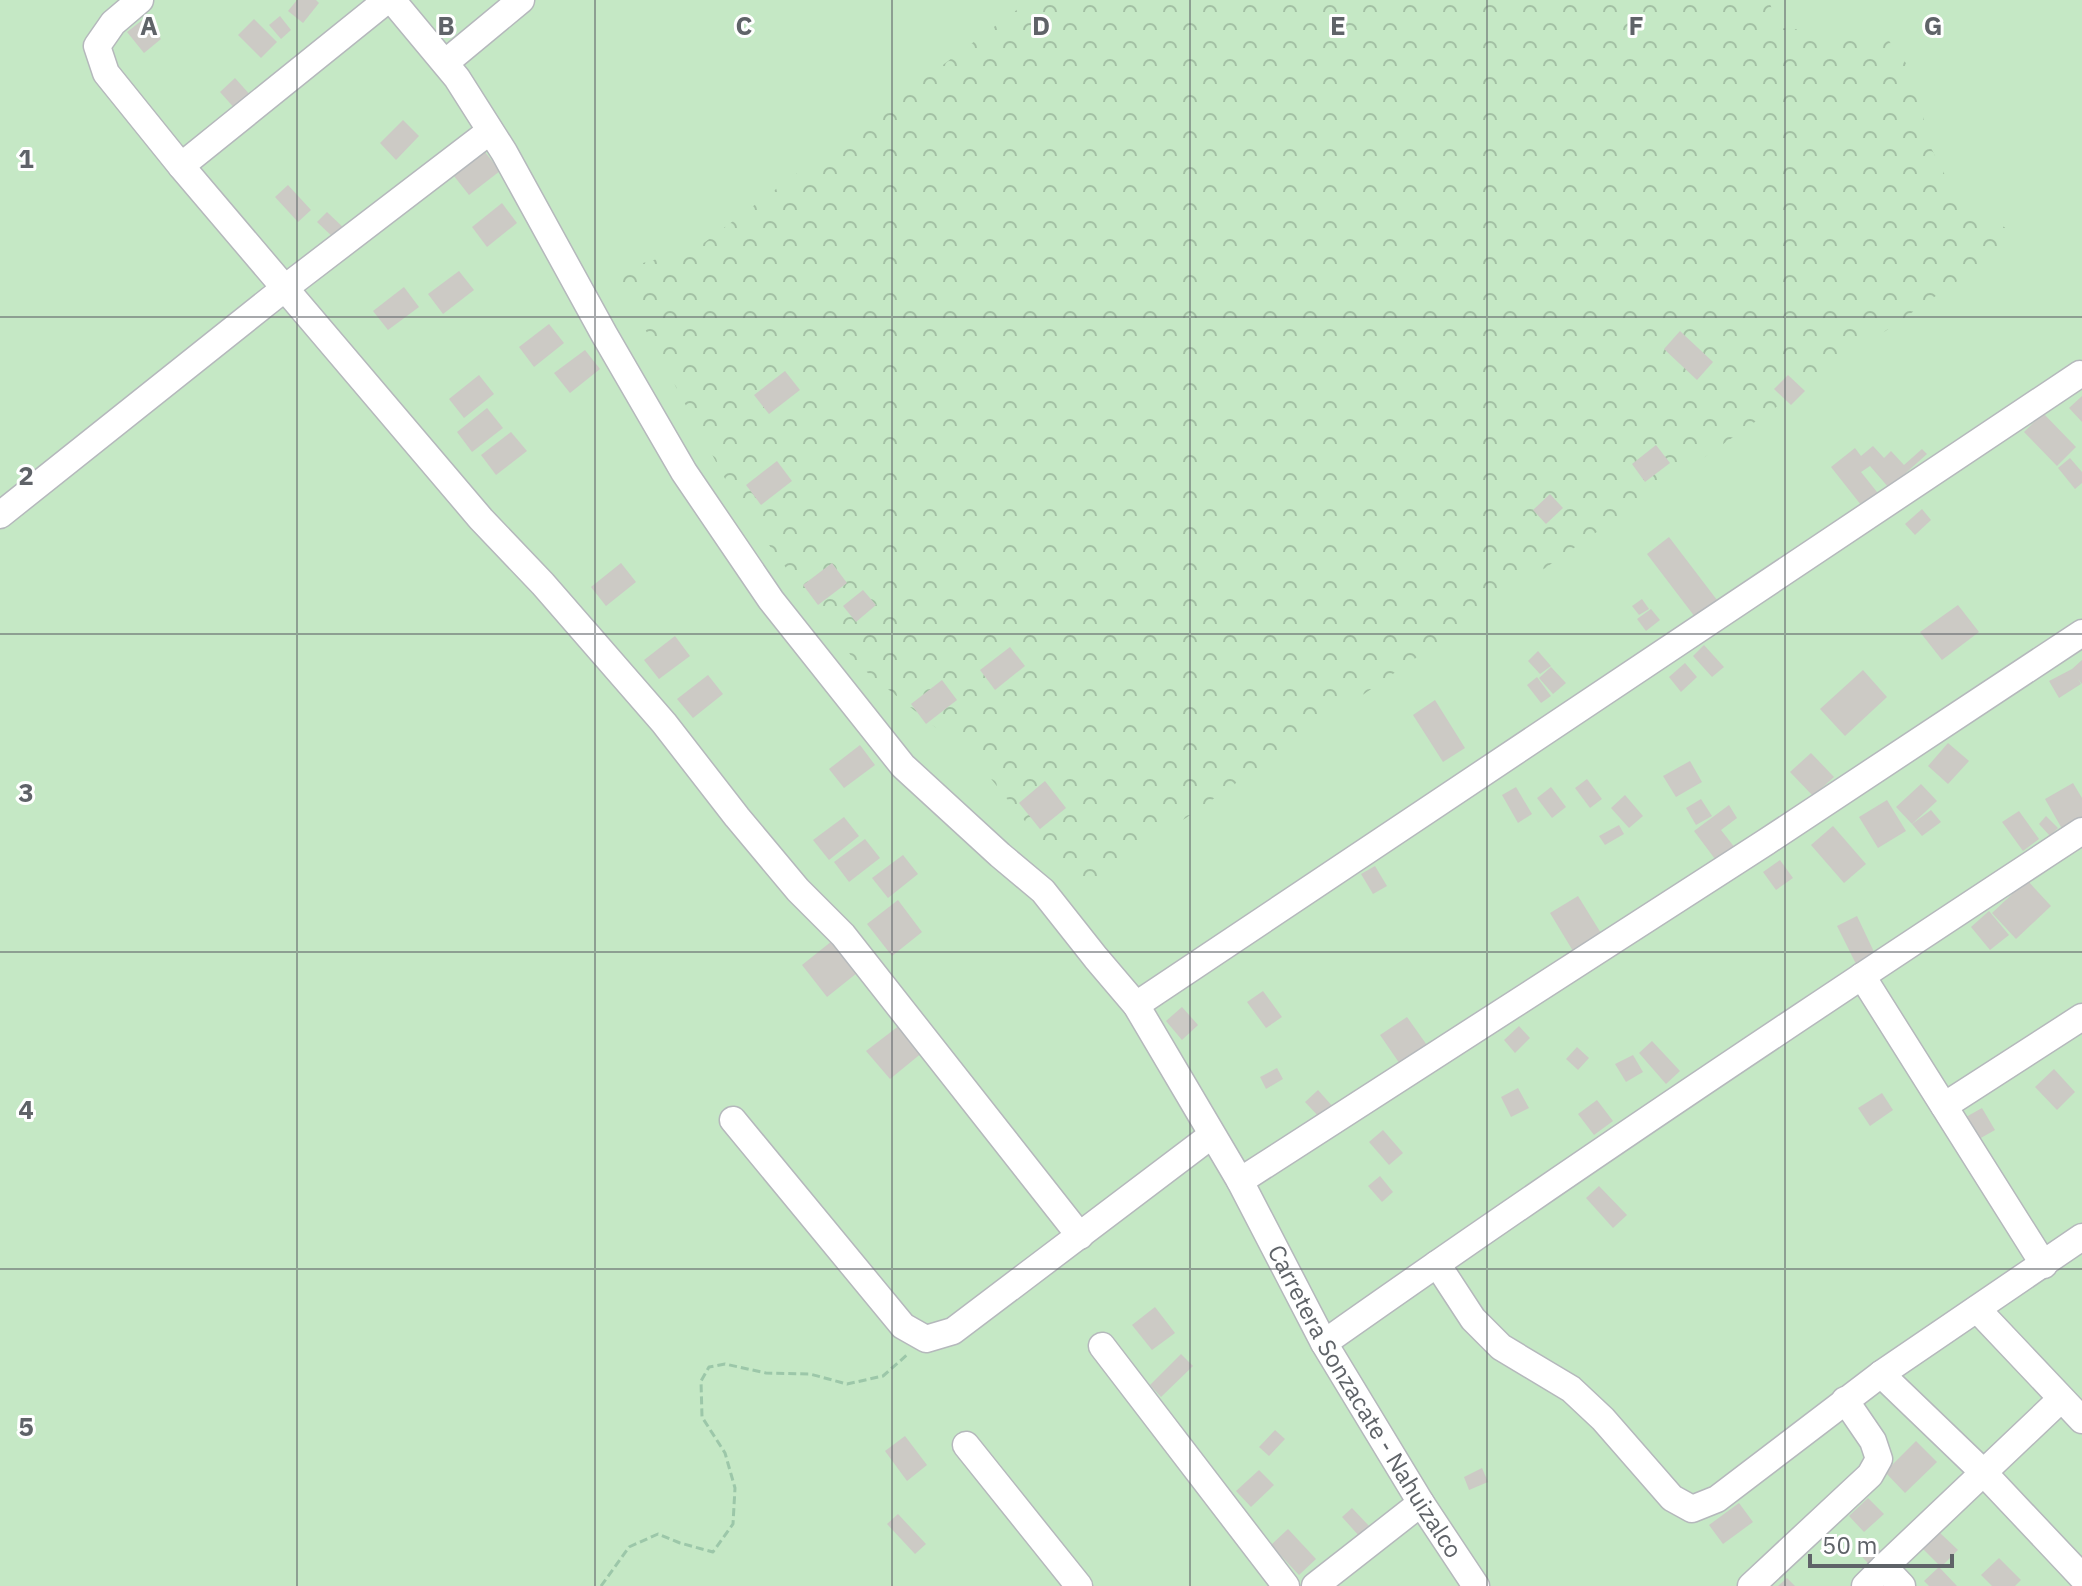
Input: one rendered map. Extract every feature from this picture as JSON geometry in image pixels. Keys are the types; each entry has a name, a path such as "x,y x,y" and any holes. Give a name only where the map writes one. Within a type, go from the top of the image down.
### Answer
{"street":[{"path":"140,0 113,23 97,46 106,73 181,166 481,519 543,584 664,723 798,890 843,935 1080,1236"},
{"path":"181,166 389,0"},
{"name":"Carretera Sonzacate - Nahuizalco","path":"389,0 457,78 516,173 684,472 771,600 903,766 1043,891 1136,1005 1240,1181 1324,1343 1421,1503 1476,1586"},
{"path":"445,63 521,0"},
{"path":"0,515 285,288 490,131"},
{"path":"1136,1005 2080,374"},
{"path":"1240,1181 1766,842 2082,633"},
{"path":"1324,1343 1862,976 2082,831"},
{"path":"1862,976 2044,1265"},
{"path":"1944,1106 2082,1017"},
{"path":"733,1120 903,1326 926,1339 953,1331 1212,1135"},
{"path":"1437,1264 1473,1319 1501,1347 1571,1389 1603,1419 1672,1498 1692,1509 1717,1499 1881,1374 2082,1237"},
{"path":"1977,1309 2082,1420"},
{"path":"1102,1346 1286,1586"},
{"path":"1881,1374 1983,1472 2082,1577"},
{"path":"1865,1586 1893,1577 1983,1472 2061,1399"},
{"path":"1751,1586 1870,1475 1879,1459 1873,1441 1845,1400"},
{"path":"966,1445 1079,1586"},
{"path":"1315,1586 1421,1503"}],"path":[{"path":"601,1586 629,1547 658,1534 713,1552 733,1524 735,1488 725,1453 702,1417 701,1381 709,1367 725,1364 766,1373 810,1374 847,1384 883,1376 926,1339"}],"green space":[{"path":"0,0 2082,0 2082,1586 0,1586"},
{"path":"1030,0 1768,0 1781,28 1886,37 1915,75 1928,142 1950,185 2004,227 2022,236 1081,891 976,760 858,665 738,503 614,271 697,248"}],"building":[{"path":"297,0 316,0 319,3 303,23 288,11"},
{"path":"280,16 291,30 281,39 269,25"},
{"path":"145,18 161,39 144,53 127,32"},
{"path":"254,19 277,42 261,58 238,35"},
{"path":"235,78 252,97 237,111 220,92"},
{"path":"403,120 419,136 396,160 380,143"},
{"path":"485,152 500,171 469,195 454,176"},
{"path":"288,185 311,210 298,222 275,197"},
{"path":"502,203 517,223 487,247 472,227"},
{"path":"327,212 346,230 336,240 317,222"},
{"path":"459,271 474,290 443,314 428,294"},
{"path":"404,287 419,307 388,330 373,311"},
{"path":"549,324 564,343 534,367 519,347"},
{"path":"1680,331 1713,362 1697,380 1664,349"},
{"path":"585,350 600,369 570,393 554,373"},
{"path":"785,371 800,390 769,414 754,395"},
{"path":"479,375 494,394 464,418 449,399"},
{"path":"1788,375 1805,391 1791,405 1774,389"},
{"path":"2082,396 2082,422 2069,408"},
{"path":"487,408 503,428 472,452 457,432"},
{"path":"2043,413 2076,447 2057,466 2024,432"},
{"path":"511,432 527,451 496,475 481,455"},
{"path":"1656,445 1670,463 1645,482 1632,464"},
{"path":"1873,446 1884,458 1891,451 1904,465 1922,449 1927,454 1889,488 1870,466 1861,472 1881,497 1865,510 1831,467 1855,448 1861,456"},
{"path":"2070,458 2082,472 2082,483 2075,489 2058,468"},
{"path":"777,461 792,481 761,505 746,485"},
{"path":"1550,494 1563,508 1546,524 1533,510"},
{"path":"1922,509 1931,520 1915,535 1905,524"},
{"path":"1669,537 1717,600 1695,617 1647,554"},
{"path":"621,563 636,582 606,606 591,587"},
{"path":"832,563 847,583 818,605 803,585"},
{"path":"863,590 876,605 856,622 843,606"},
{"path":"1642,599 1649,609 1639,615 1632,606"},
{"path":"1958,605 1979,632 1942,660 1920,632"},
{"path":"1651,609 1660,620 1646,631 1637,619"},
{"path":"675,636 690,656 659,679 644,660"},
{"path":"1704,645 1724,667 1712,677 1693,656"},
{"path":"1010,647 1025,666 995,690 980,670"},
{"path":"1538,651 1551,666 1540,674 1528,661"},
{"path":"2082,660 2082,684 2078,679 2081,684 2059,698 2049,681"},
{"path":"1685,663 1697,677 1681,692 1669,677"},
{"path":"1551,667 1566,683 1553,694 1539,678"},
{"path":"1863,670 1887,697 1845,736 1820,709"},
{"path":"708,675 723,694 693,718 677,699"},
{"path":"1537,677 1551,696 1541,703 1527,685"},
{"path":"942,680 957,700 926,724 911,704"},
{"path":"1435,700 1465,748 1443,762 1413,715"},
{"path":"1948,743 1969,761 1948,784 1928,766"},
{"path":"860,745 875,765 844,788 829,769"},
{"path":"1811,753 1834,777 1813,796 1790,772"},
{"path":"1690,761 1702,782 1676,797 1663,776"},
{"path":"1587,779 1602,799 1590,808 1575,788"},
{"path":"1045,781 1066,808 1040,829 1019,803"},
{"path":"2073,783 2082,798 2082,824 2065,834 2045,799"},
{"path":"1921,784 1937,801 1912,824 1896,807"},
{"path":"1516,787 1532,814 1518,823 1502,795"},
{"path":"1551,787 1566,807 1552,818 1537,798"},
{"path":"1625,795 1643,816 1629,828 1611,808"},
{"path":"1701,799 1712,816 1696,825 1686,808"},
{"path":"1887,800 1906,831 1878,848 1859,817"},
{"path":"1729,805 1737,818 1721,830 1739,853 1721,867 1694,831"},
{"path":"1931,810 1941,822 1922,836 1912,824"},
{"path":"2019,811 2039,839 2023,851 2002,822"},
{"path":"2046,816 2058,828 2050,836 2039,824"},
{"path":"844,817 859,836 829,860 813,840"},
{"path":"1619,825 1624,834 1605,845 1599,836"},
{"path":"1833,826 1866,864 1844,883 1811,845"},
{"path":"865,839 880,858 849,882 834,862"},
{"path":"903,855 918,874 888,898 872,878"},
{"path":"1780,860 1793,878 1776,890 1763,872"},
{"path":"1375,866 1387,886 1373,894 1361,874"},
{"path":"2027,880 2051,906 2016,939 1992,913"},
{"path":"1578,896 1604,938 1576,956 1550,913"},
{"path":"898,900 922,932 892,956 867,924"},
{"path":"1989,911 2009,935 1990,950 1971,927"},
{"path":"1857,916 1875,954 1856,964 1837,926"},
{"path":"832,941 857,973 827,997 802,965"},
{"path":"1263,991 1282,1017 1266,1028 1247,1002"},
{"path":"1182,1007 1198,1025 1182,1040 1166,1021"},
{"path":"1407,1017 1429,1048 1402,1067 1380,1035"},
{"path":"900,1025 923,1052 890,1079 866,1051"},
{"path":"1519,1026 1530,1038 1515,1053 1504,1040"},
{"path":"1652,1041 1680,1071 1666,1084 1639,1053"},
{"path":"1577,1047 1589,1058 1578,1070 1566,1059"},
{"path":"1633,1055 1643,1072 1626,1082 1615,1064"},
{"path":"1277,1068 1283,1079 1266,1089 1260,1077"},
{"path":"2054,1069 2075,1092 2057,1110 2035,1087"},
{"path":"1518,1088 1529,1108 1511,1117 1501,1097"},
{"path":"1318,1090 1334,1108 1321,1119 1305,1102"},
{"path":"1882,1093 1893,1110 1870,1126 1858,1108"},
{"path":"1597,1100 1613,1121 1594,1135 1578,1114"},
{"path":"1982,1108 1995,1130 1979,1139 1966,1117"},
{"path":"1383,1130 1403,1153 1389,1165 1369,1142"},
{"path":"1380,1176 1393,1192 1382,1202 1368,1186"},
{"path":"1599,1186 1627,1215 1613,1228 1586,1198"},
{"path":"1155,1307 1175,1333 1152,1350 1132,1325"},
{"path":"1181,1354 1193,1366 1161,1397 1150,1385"},
{"path":"1275,1430 1285,1439 1269,1456 1259,1447"},
{"path":"905,1436 927,1465 907,1481 885,1451"},
{"path":"1916,1441 1937,1462 1905,1493 1885,1472"},
{"path":"1482,1468 1488,1482 1469,1490 1464,1477"},
{"path":"1259,1470 1274,1485 1251,1507 1236,1491"},
{"path":"1868,1498 1884,1514 1864,1532 1849,1516"},
{"path":"1739,1503 1753,1522 1723,1544 1709,1525"},
{"path":"1352,1508 1371,1528 1360,1537 1342,1517"},
{"path":"898,1514 926,1544 915,1554 887,1524"},
{"path":"1288,1529 1316,1559 1299,1575 1271,1545"},
{"path":"1939,1532 1958,1550 1941,1567 1922,1548"},
{"path":"1872,1541 1885,1556 1872,1568 1859,1553"},
{"path":"1999,1558 2021,1580 2015,1586 1992,1586 1981,1575"},
{"path":"1939,1567 1957,1586 1929,1586 1924,1581"},
{"path":"1787,1578 1795,1586 1778,1586"}]}
